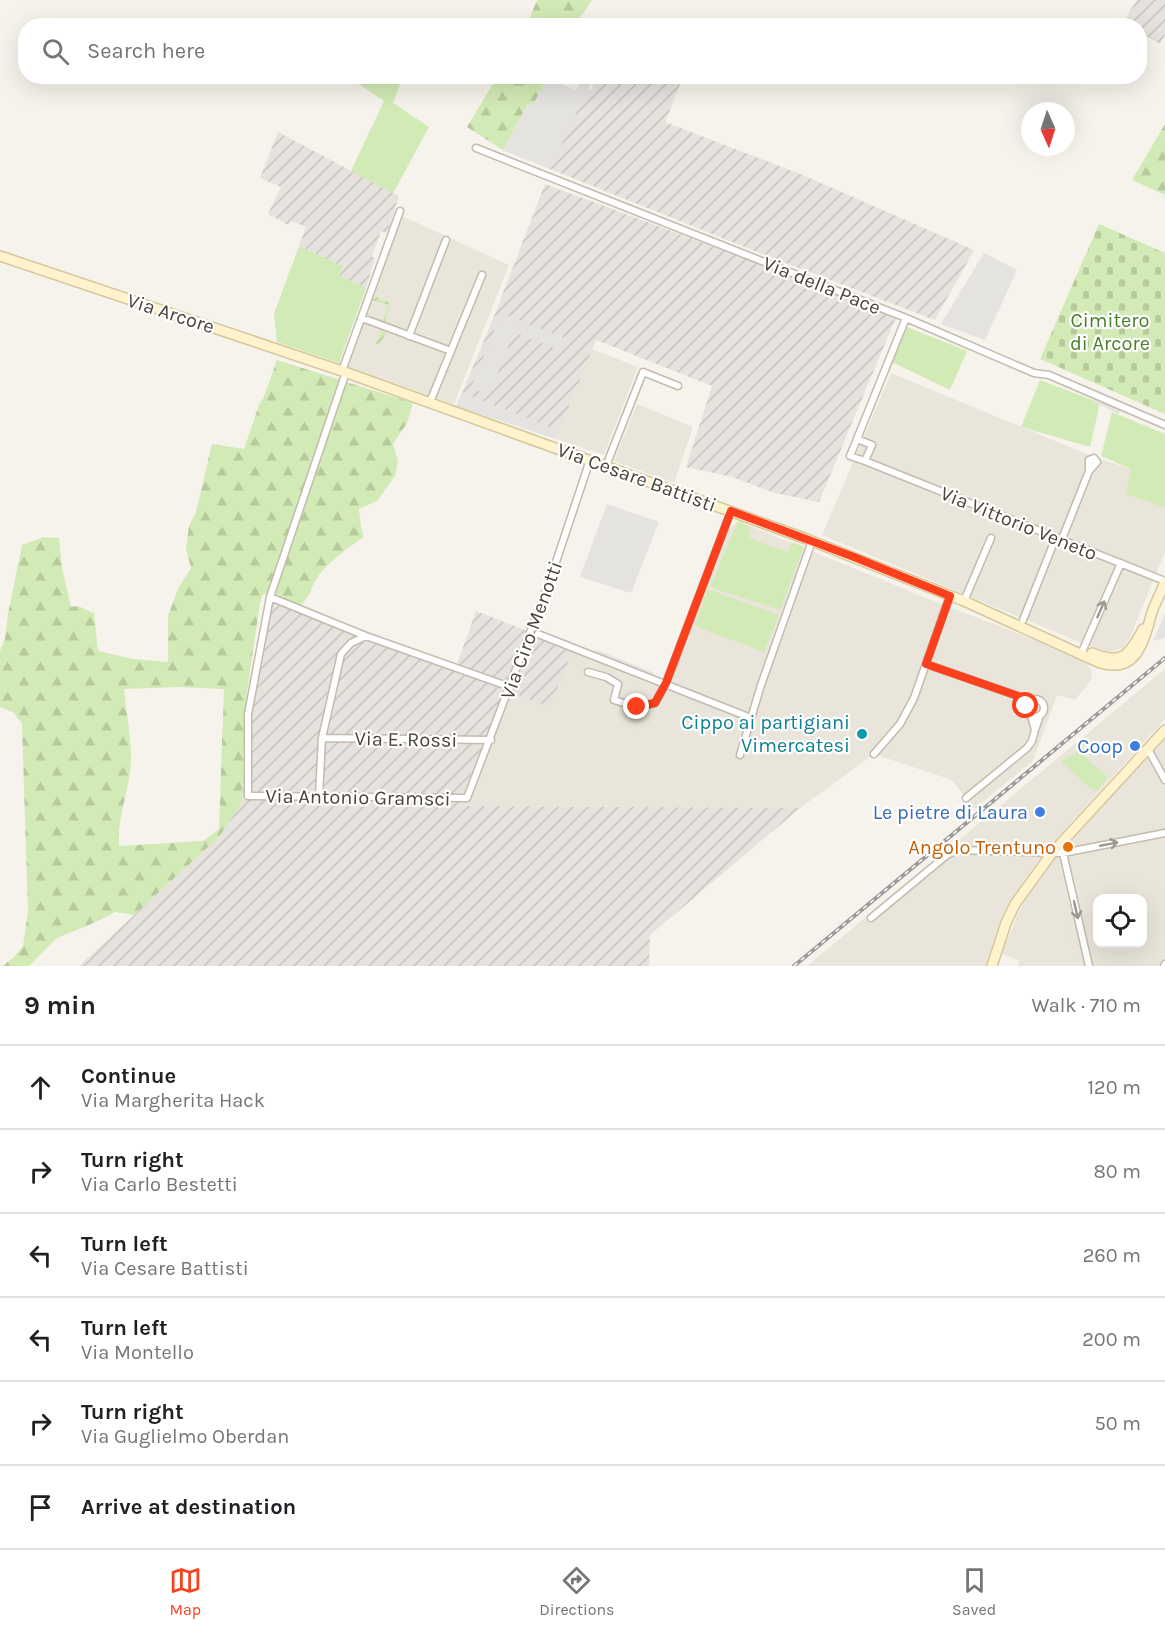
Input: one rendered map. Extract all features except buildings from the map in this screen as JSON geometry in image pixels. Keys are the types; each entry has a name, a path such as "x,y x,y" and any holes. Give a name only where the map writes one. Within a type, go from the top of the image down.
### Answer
{"street":[{"name":"Via della Pace","path":"476,148 906,318 1034,373 1049,375 1165,425"},
{"path":"400,211 344,371 270,597 366,636 510,687"},
{"path":"408,336 446,240"},
{"name":"Via Arcore","path":"0,256 344,371"},
{"path":"430,402 482,275"},
{"path":"362,318 451,351"},
{"path":"856,439 872,445 865,461 850,456 856,439 906,318"},
{"name":"Via Cesare Battisti","path":"344,371 812,541 964,601 1082,652 1100,663 1130,660 1139,650 1165,581"},
{"path":"606,466 643,372 678,386"},
{"name":"Via Ciro Menotti","path":"467,798 491,740 551,577 590,460"},
{"name":"Via Vittorio Veneto","path":"865,461 1165,581"},
{"path":"1023,620 1089,471"},
{"path":"588,672 606,677 618,684 614,700 637,707 655,703 666,683 731,511"},
{"path":"964,601 991,538"},
{"path":"740,755 812,541"},
{"path":"1082,652 1121,563"},
{"path":"874,754 900,724 914,698 950,596"},
{"name":"Via Antonio Gramsci","path":"270,597 248,714 248,796 467,798"},
{"path":"538,634 751,718"},
{"path":"319,796 322,738 340,654 351,643 366,636"},
{"path":"926,664 1021,697 1029,702"},
{"path":"966,798 1027,748 1032,741 1043,711 1042,703 1036,699 1029,702 1026,711 1031,716 1035,730"},
{"path":"1031,716 1040,715"},
{"path":"992,966 1006,923 1015,904 1052,853 1165,730"},
{"name":"Via E. Rossi","path":"322,738 491,740"},
{"path":"1148,749 1165,780"},
{"path":"871,918 947,855 958,850 1063,853 1165,833"},
{"path":"1063,853 1089,966"}],"shaded area":[{"path":"1137,0 1165,0 1165,35 1160,44 1147,37 1147,18 1125,18"},
{"path":"544,84 562,84 576,91 579,84 590,84 588,89 591,90 594,84 680,84 665,122 798,173 974,250 935,320 757,252 503,150 533,106"},
{"path":"544,84 562,84 576,91 579,84 590,84 550,169 503,150 528,104 533,106"},
{"path":"278,132 399,196 387,233 381,231 372,257 375,258 366,288 339,276 341,266 299,246 306,227 291,221 288,225 268,214 281,187 260,178"},
{"path":"545,184 897,315 819,502 775,493 732,477 686,467 712,386 596,340 559,431 462,393"},
{"path":"402,216 509,265 454,404 346,366 364,323"},
{"path":"984,253 1017,270 985,340 941,324"},
{"path":"501,313 564,338 559,350 514,332 489,395 471,388"},
{"path":"592,349 638,367 604,455 556,439"},
{"path":"891,373 1094,457 1131,469 1126,494 1165,508 1165,552 1130,637 1123,648 1106,653 822,535"},
{"path":"462,393 559,431 556,439 458,407 456,406"},
{"path":"1095,398 1121,410 1119,414 1093,402"},
{"path":"637,404 693,427 674,483 614,461"},
{"path":"607,504 659,522 631,593 580,577"},
{"path":"738,521 936,602 1067,652 1085,662 1092,671 1091,680 1075,700 1057,695 1033,761 974,809 952,780 874,754 800,808 458,806 505,689 573,649 666,683 727,531"},
{"path":"267,598 457,664 476,611 573,649 550,707 505,690 458,806 800,808 650,935 649,966 79,966 219,837 242,802 246,714"},
{"path":"1165,613 1165,638 1153,641"},
{"path":"597,650 654,673 653,676 596,653"},
{"path":"1165,669 1165,719 1074,819 1032,870 1002,916 986,966 807,966"},
{"path":"687,697 731,714 730,717 686,700"},
{"path":"1165,736 1165,966 1018,966 1019,960 1001,954 1025,897 1053,858"}],"green space":[{"path":"537,0 592,0 580,18 530,18"},
{"path":"358,84 399,84 393,103 429,127 393,193 351,171 384,101"},
{"path":"493,84 544,84 533,106 528,104 503,150 467,127"},
{"path":"1165,124 1165,195 1132,180"},
{"name":"Cimitero di Arcore","path":"1099,224 1165,253 1165,414 1040,359"},
{"path":"299,246 342,266 340,276 366,288 339,363 277,342 274,314"},
{"path":"374,296 391,303 385,321 403,328 401,333 387,328 381,343 376,344 381,329 364,323 366,315 383,320 388,305 372,300"},
{"path":"907,327 967,351 950,390 892,362"},
{"path":"277,360 413,403 407,423 393,444 398,461 395,476 377,501 359,509 364,537 337,556 325,568 301,605 263,594 246,698 242,802 219,837 134,915 115,912 57,938 29,966 2,966 23,946 28,911 22,723 13,712 0,707 0,651 5,639 22,545 44,537 59,538 62,568 71,607 78,606 94,613 98,651 133,659 168,662 168,616 178,589 191,568 186,548 189,526 196,512 212,444 244,449","holes":["179,687 224,689 219,829 203,841 119,846 120,825 131,763 124,689"]},
{"path":"1040,380 1100,403 1090,447 1021,427"},
{"path":"1112,412 1165,434 1165,508 1126,494 1131,469 1101,456"},
{"path":"738,521 750,527 749,538 787,552 793,542 804,547 780,610 710,587"},
{"path":"707,589 779,615 764,652 695,626"},
{"path":"1079,751 1108,778 1095,792 1061,762"}],"railway":[{"path":"794,966 1165,658"}],"place":[{"name":"Cippo ai partigiani Vimercatesi","path":"862,734"},
{"name":"Coop","path":"1135,746"},
{"name":"Le pietre di Laura","path":"1040,812"},
{"name":"Angolo Trentuno","path":"1068,847"}],"route":[{"path":"637,707 655,703 666,683 731,511 950,596 926,664 1021,697 1027,704 1026,706"}]}
